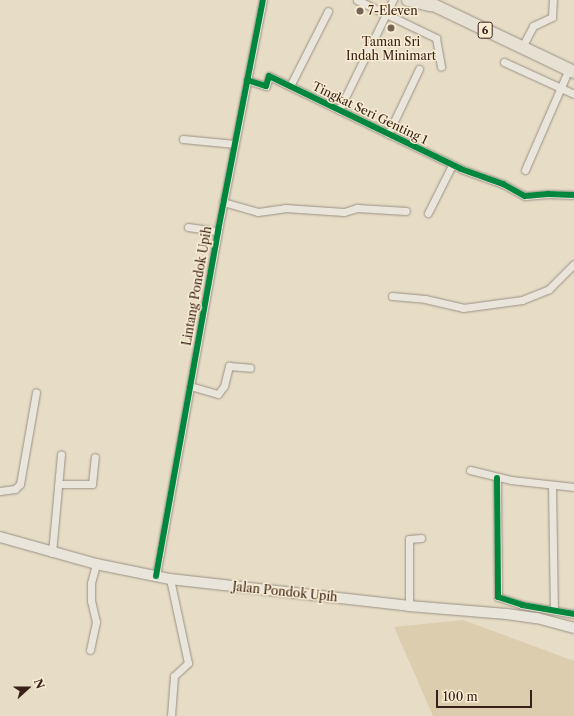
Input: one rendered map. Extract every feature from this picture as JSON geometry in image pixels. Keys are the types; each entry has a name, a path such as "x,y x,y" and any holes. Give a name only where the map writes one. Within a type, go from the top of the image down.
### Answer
{"main road":[{"path":"408,0 435,6"},
{"name":"6","path":"423,0 571,71"},
{"name":"Jalan Pondok Upih","path":"0,539 96,564 170,579 409,606 508,614 574,628"}],"street":[{"name":"Lintang Pondok Upih","path":"156,576 223,202 263,0"},
{"path":"357,0 436,38 441,67"},
{"path":"339,110 393,0"},
{"path":"522,47 533,26 552,17 553,0"},
{"path":"290,86 328,11"},
{"path":"504,62 574,94"},
{"path":"388,134 419,69"},
{"path":"525,170 561,88 571,71"},
{"name":"Tingkat Seri Genting 1","path":"247,80 266,86 269,76 452,165 504,184 525,196 548,194 574,196"},
{"path":"183,139 235,144"},
{"path":"428,213 452,165"},
{"path":"223,202 258,212 285,208 344,212 357,208 406,211"},
{"path":"188,227 218,231"},
{"path":"392,296 425,299 463,308 522,300 549,289 574,264"},
{"path":"190,386 218,394 224,386 230,366 250,368"},
{"path":"0,491 15,489 20,484 36,392"},
{"path":"52,553 61,454"},
{"path":"59,484 91,485 95,457"},
{"path":"470,470 497,478 552,486 574,487"},
{"path":"497,478 496,594 504,600 574,614"},
{"path":"552,486 554,609"},
{"path":"409,606 409,539 421,538"},
{"path":"90,650 96,622 91,601 91,583 96,564"},
{"path":"170,579 188,663 174,676 172,716"}],"shaded area":[{"path":"463,620 574,661 574,716 433,716 394,627"}],"cycle path":[{"path":"156,576 218,231 263,0"},
{"path":"247,80 266,86 269,76 461,169 503,184 525,196 548,194 574,195"},
{"path":"497,478 498,597 522,605 574,614"}],"place":[{"name":"7-Eleven","path":"360,11"},
{"name":"Taman Sri Indah Minimart","path":"391,28"}]}
